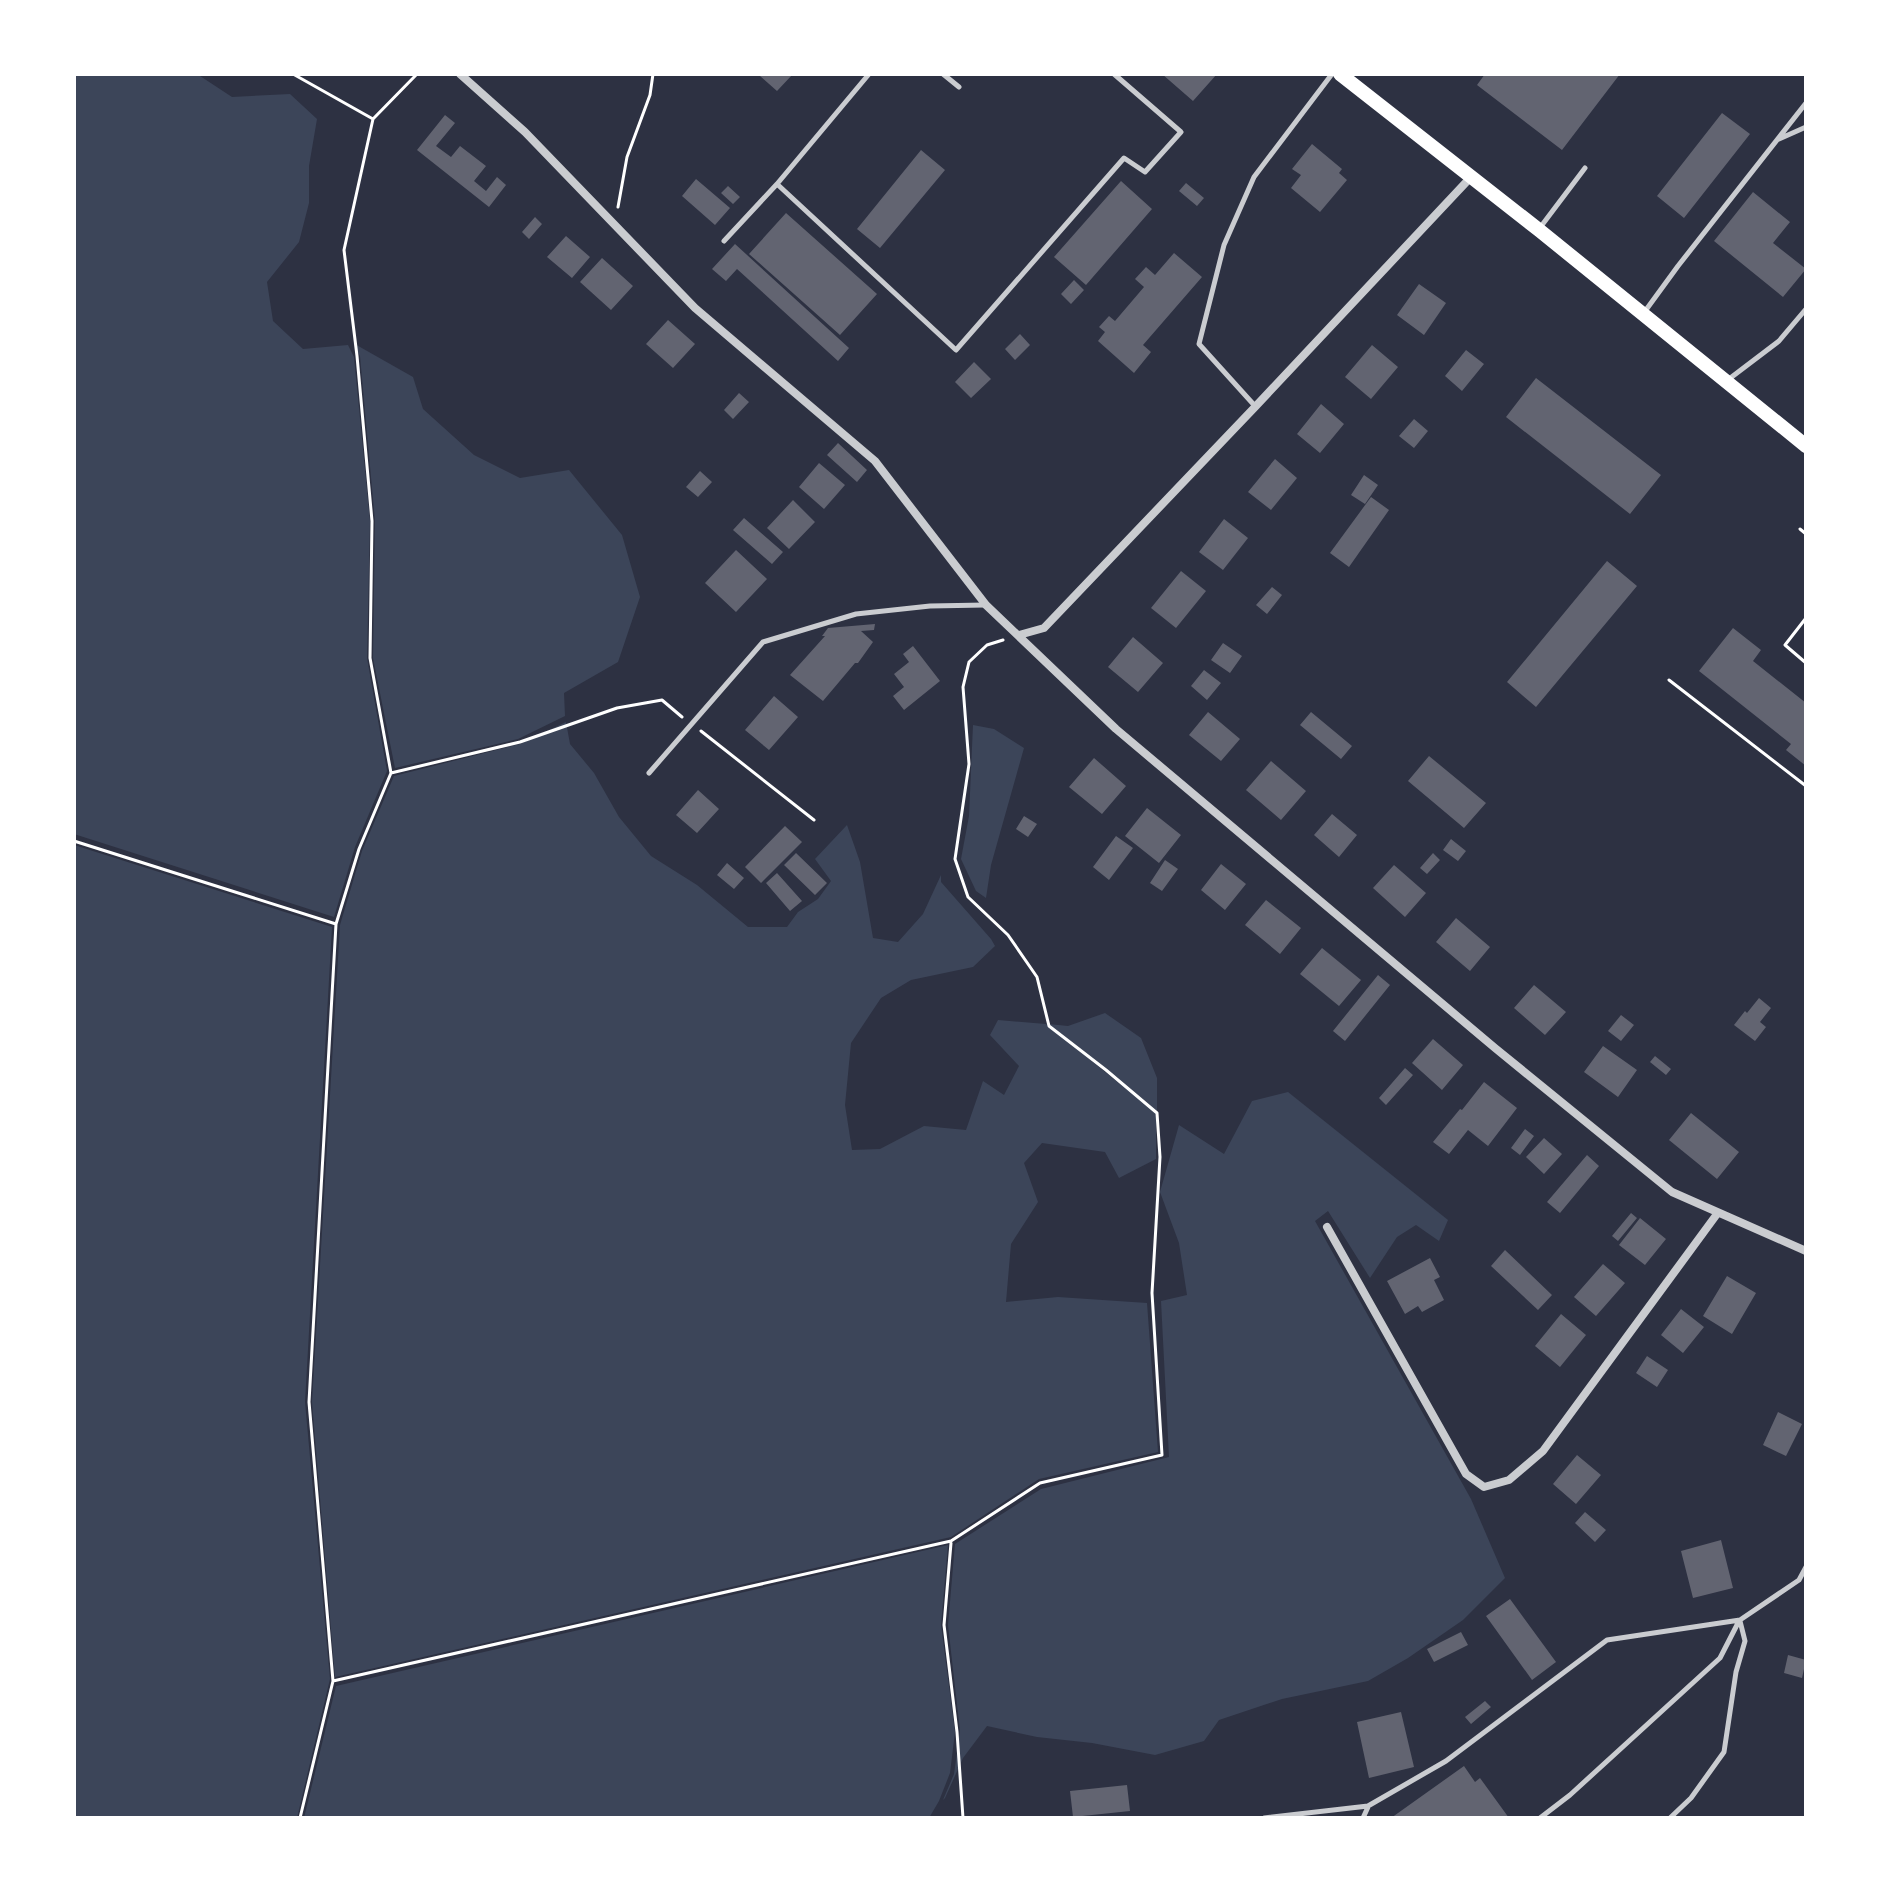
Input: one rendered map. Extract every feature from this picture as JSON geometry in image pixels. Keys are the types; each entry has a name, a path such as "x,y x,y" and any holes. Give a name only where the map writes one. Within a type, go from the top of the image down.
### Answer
{"main road":[{"path":"1340,74 1806,446"}],"street":[{"path":"460,74 525,132 695,308 875,461 986,605 1116,729 1617,1150 1672,1192 1806,1251"},
{"path":"1019,635 1044,628 1471,177"},
{"path":"1327,1227 1466,1474 1484,1487 1509,1480 1543,1451 1717,1214"}],"lane":[{"path":"724,241 777,184 869,74"},
{"path":"943,74 959,87"},
{"path":"777,184 956,350 1124,158 1145,172 1181,132 1114,74"},
{"path":"1255,407 1199,344 1224,245 1254,177 1332,74"},
{"path":"1642,315 1806,103"},
{"path":"1778,140 1806,127"},
{"path":"1539,230 1585,168"},
{"path":"1725,382 1779,341 1806,309"},
{"path":"649,773 763,642 856,614 930,606 986,605"},
{"path":"1264,1818 1368,1806 1446,1761 1607,1640 1740,1620 1799,1580 1806,1567"},
{"path":"1540,1818 1570,1795 1720,1658 1740,1620"},
{"path":"1670,1818 1691,1798 1724,1752 1736,1672 1745,1641 1740,1620"},
{"path":"1363,1818 1368,1806"}],"path":[{"path":"293,74 373,119"},
{"path":"300,1818 333,1681 309,1402 336,924 359,849 391,773 370,658 372,521 344,250 373,119 417,74"},
{"path":"615,227 627,157 650,95 653,74"},
{"path":"1800,529 1806,534"},
{"path":"1806,618 1785,645 1806,663"},
{"path":"333,1681 951,1541 1040,1483 1162,1455 1152,1293 1160,1157 1157,1113 1049,1026 1037,977 1008,935 968,897 955,859 969,764 963,687 969,662 987,645 1019,635"},
{"path":"1669,680 1806,786"},
{"path":"391,773 520,742 617,708 662,700 814,820"},
{"path":"74,841 336,924"},
{"path":"951,1541 944,1625 957,1732 963,1818"}],"shaded area":[{"path":"74,74 197,74 232,97 290,94 317,119 309,166 309,203 299,242 267,282 273,321 303,349 348,345 354,357 370,521 367,658 387,771 355,847 334,917 74,834"},
{"path":"353,343 413,377 423,409 474,455 520,478 569,470 622,535 640,597 618,662 564,693 565,716 518,739 395,768 373,658 375,521 360,356"},
{"path":"566,722 570,744 594,773 619,817 651,856 697,885 748,927 787,927 798,912 818,899 831,881 815,859 847,825 860,862 873,938 898,942 923,914 941,875 941,882 991,939 995,946 973,967 911,980 881,998 851,1043 845,1105 852,1150 880,1149 924,1126 966,1130 983,1081 1004,1095 1019,1066 990,1035 998,1020 1046,1024 1156,1113 1156,1159 1119,1178 1105,1152 1042,1143 1024,1163 1038,1202 1011,1244 1006,1302 1058,1297 1147,1303 1158,1452 1039,1479 951,1537 335,1677 312,1402 340,925 362,851 394,776 520,744"},
{"path":"973,725 994,729 1024,748 991,865 986,898 976,891 961,859 969,816"},
{"path":"74,845 332,927 305,1402 330,1679 297,1818 74,1818"},
{"path":"1105,1013 1141,1038 1157,1078 1157,1111 1048,1024 1068,1026"},
{"path":"1288,1092 1448,1220 1439,1241 1416,1225 1397,1237 1370,1278 1328,1211 1315,1221 1471,1499 1505,1578 1463,1620 1368,1681 1282,1699 1219,1720 1204,1741 1155,1755 987,1726 963,1758 943,1800 954,1774 960,1731 948,1625 955,1544 1041,1489 1169,1457 1161,1301 1187,1295 1179,1243 1160,1192 1179,1125 1224,1154 1252,1101"},
{"path":"948,1545 941,1625 955,1732 950,1773 929,1818 304,1818 336,1686"}],"building":[{"path":"793,74 777,91 760,76"},
{"path":"1162,74 1217,74 1193,101"},
{"path":"1485,74 1620,74 1562,150 1477,85"},
{"path":"1722,113 1750,134 1684,218 1657,196"},
{"path":"445,115 455,123 436,146 451,157 460,146 486,166 474,181 486,191 497,177 506,185 489,207 417,150"},
{"path":"1312,144 1342,169 1339,173 1347,180 1320,212 1291,188 1301,175 1292,169"},
{"path":"921,150 945,170 880,248 857,229"},
{"path":"696,179 730,208 715,225 682,196"},
{"path":"1121,181 1152,209 1086,285 1054,257"},
{"path":"1186,183 1204,198 1197,206 1179,191"},
{"path":"728,186 740,197 733,204 721,193"},
{"path":"1753,192 1790,222 1773,243 1806,269 1783,297 1714,241"},
{"path":"786,213 877,294 840,335 749,254"},
{"path":"535,217 542,224 529,239 522,232"},
{"path":"566,236 590,257 572,278 547,257"},
{"path":"735,244 849,348 838,361 737,269 726,281 712,269"},
{"path":"1174,253 1202,277 1143,345 1151,352 1134,373 1098,341 1105,332 1099,327 1109,316 1115,321 1144,287 1135,279 1146,267 1155,275"},
{"path":"602,258 633,286 611,310 580,282"},
{"path":"1074,280 1084,290 1071,304 1061,294"},
{"path":"1419,284 1446,303 1424,335 1397,315"},
{"path":"668,320 695,344 673,368 646,344"},
{"path":"1020,334 1030,345 1015,360 1005,349"},
{"path":"1372,345 1398,367 1371,399 1345,377"},
{"path":"1466,350 1484,364 1462,391 1445,376"},
{"path":"974,362 991,379 971,398 955,382"},
{"path":"1536,378 1661,475 1630,514 1506,417"},
{"path":"739,393 749,402 733,419 724,410"},
{"path":"1321,404 1344,424 1320,453 1297,434"},
{"path":"1414,419 1428,431 1414,448 1399,436"},
{"path":"838,443 867,470 857,482 827,455"},
{"path":"1275,459 1297,478 1271,510 1248,492"},
{"path":"819,463 845,485 824,509 799,487"},
{"path":"700,471 712,482 698,497 686,487"},
{"path":"1364,475 1378,485 1365,504 1351,495"},
{"path":"1371,497 1389,510 1349,567 1330,553"},
{"path":"793,500 815,522 789,549 767,528"},
{"path":"744,518 783,552 772,564 733,530"},
{"path":"1224,519 1248,538 1223,570 1199,552"},
{"path":"736,550 767,579 736,612 705,583"},
{"path":"1607,561 1637,586 1536,707 1507,682"},
{"path":"1181,571 1206,591 1176,628 1151,608"},
{"path":"1272,587 1282,595 1267,614 1256,605"},
{"path":"875,624 874,630 861,631 873,642 823,701 790,675 825,636 822,636 828,628"},
{"path":"1733,628 1761,650 1753,661 1806,703 1806,766 1786,750 1791,744 1699,671"},
{"path":"1133,637 1163,663 1138,692 1108,667"},
{"path":"1223,643 1242,656 1230,673 1211,660"},
{"path":"913,646 940,681 904,710 893,696 904,687 894,674 909,662 903,654"},
{"path":"1204,670 1221,683 1207,700 1191,686"},
{"path":"774,696 798,717 769,750 745,730"},
{"path":"1208,712 1240,739 1221,761 1189,735"},
{"path":"1311,712 1352,746 1341,759 1300,725"},
{"path":"1429,756 1486,803 1464,828 1408,781"},
{"path":"1094,758 1126,786 1102,814 1069,787"},
{"path":"1271,761 1306,791 1281,820 1246,790"},
{"path":"698,790 719,809 697,833 676,815"},
{"path":"1147,808 1181,835 1159,863 1125,836"},
{"path":"1332,814 1357,835 1339,857 1314,835"},
{"path":"1024,816 1037,824 1028,837 1016,829"},
{"path":"785,826 802,842 761,883 745,867"},
{"path":"1116,836 1133,848 1109,880 1093,867"},
{"path":"1451,839 1466,851 1458,861 1443,850"},
{"path":"796,853 827,883 815,895 784,865"},
{"path":"1433,853 1440,860 1427,874 1420,868"},
{"path":"1165,860 1178,869 1162,891 1150,883"},
{"path":"727,863 744,878 734,889 717,875"},
{"path":"1221,864 1246,884 1225,910 1201,890"},
{"path":"1394,865 1426,893 1405,917 1373,888"},
{"path":"777,873 802,901 790,911 766,883"},
{"path":"1266,900 1301,928 1280,954 1245,925"},
{"path":"1456,918 1490,947 1470,971 1436,942"},
{"path":"1322,948 1361,980 1339,1006 1300,974"},
{"path":"1378,975 1390,985 1345,1041 1333,1031"},
{"path":"1534,985 1566,1012 1545,1035 1514,1008"},
{"path":"1759,998 1771,1008 1760,1022 1766,1027 1755,1041 1734,1025"},
{"path":"1621,1015 1634,1025 1621,1041 1608,1031"},
{"path":"1433,1039 1463,1065 1442,1090 1412,1063"},
{"path":"1603,1046 1637,1070 1618,1097 1584,1072"},
{"path":"1655,1056 1671,1069 1666,1075 1650,1062"},
{"path":"1405,1068 1413,1075 1386,1105 1379,1098"},
{"path":"1484,1082 1517,1108 1488,1146 1468,1130 1449,1154 1433,1142"},
{"path":"1691,1113 1739,1152 1717,1179 1669,1140"},
{"path":"1525,1129 1534,1136 1520,1155 1511,1148"},
{"path":"1544,1138 1562,1154 1544,1174 1526,1157"},
{"path":"1587,1155 1599,1166 1560,1213 1547,1202"},
{"path":"1631,1213 1637,1218 1618,1241 1612,1236"},
{"path":"1640,1218 1666,1239 1645,1265 1619,1245"},
{"path":"1505,1250 1552,1295 1538,1310 1491,1266"},
{"path":"1430,1258 1440,1277 1434,1280 1444,1300 1422,1312 1418,1306 1405,1314 1387,1281"},
{"path":"1603,1264 1625,1283 1596,1316 1574,1297"},
{"path":"1727,1276 1756,1293 1732,1334 1703,1316"},
{"path":"1681,1309 1704,1327 1683,1353 1661,1335"},
{"path":"1561,1314 1586,1335 1560,1367 1535,1346"},
{"path":"1647,1356 1668,1370 1657,1387 1636,1373"},
{"path":"1778,1412 1802,1424 1786,1456 1763,1445"},
{"path":"1577,1455 1601,1475 1576,1504 1553,1484"},
{"path":"1585,1512 1606,1530 1595,1542 1575,1523"},
{"path":"1721,1540 1733,1588 1693,1598 1681,1551"},
{"path":"1510,1599 1556,1662 1532,1680 1486,1616"},
{"path":"1461,1632 1468,1645 1434,1662 1427,1649"},
{"path":"1788,1655 1806,1660 1802,1678 1784,1673"},
{"path":"1485,1701 1491,1707 1471,1724 1465,1717"},
{"path":"1401,1712 1414,1767 1369,1778 1357,1722"},
{"path":"1464,1766 1475,1782 1480,1778 1509,1818 1391,1818"},
{"path":"1127,1785 1130,1811 1073,1817 1070,1791"}]}
